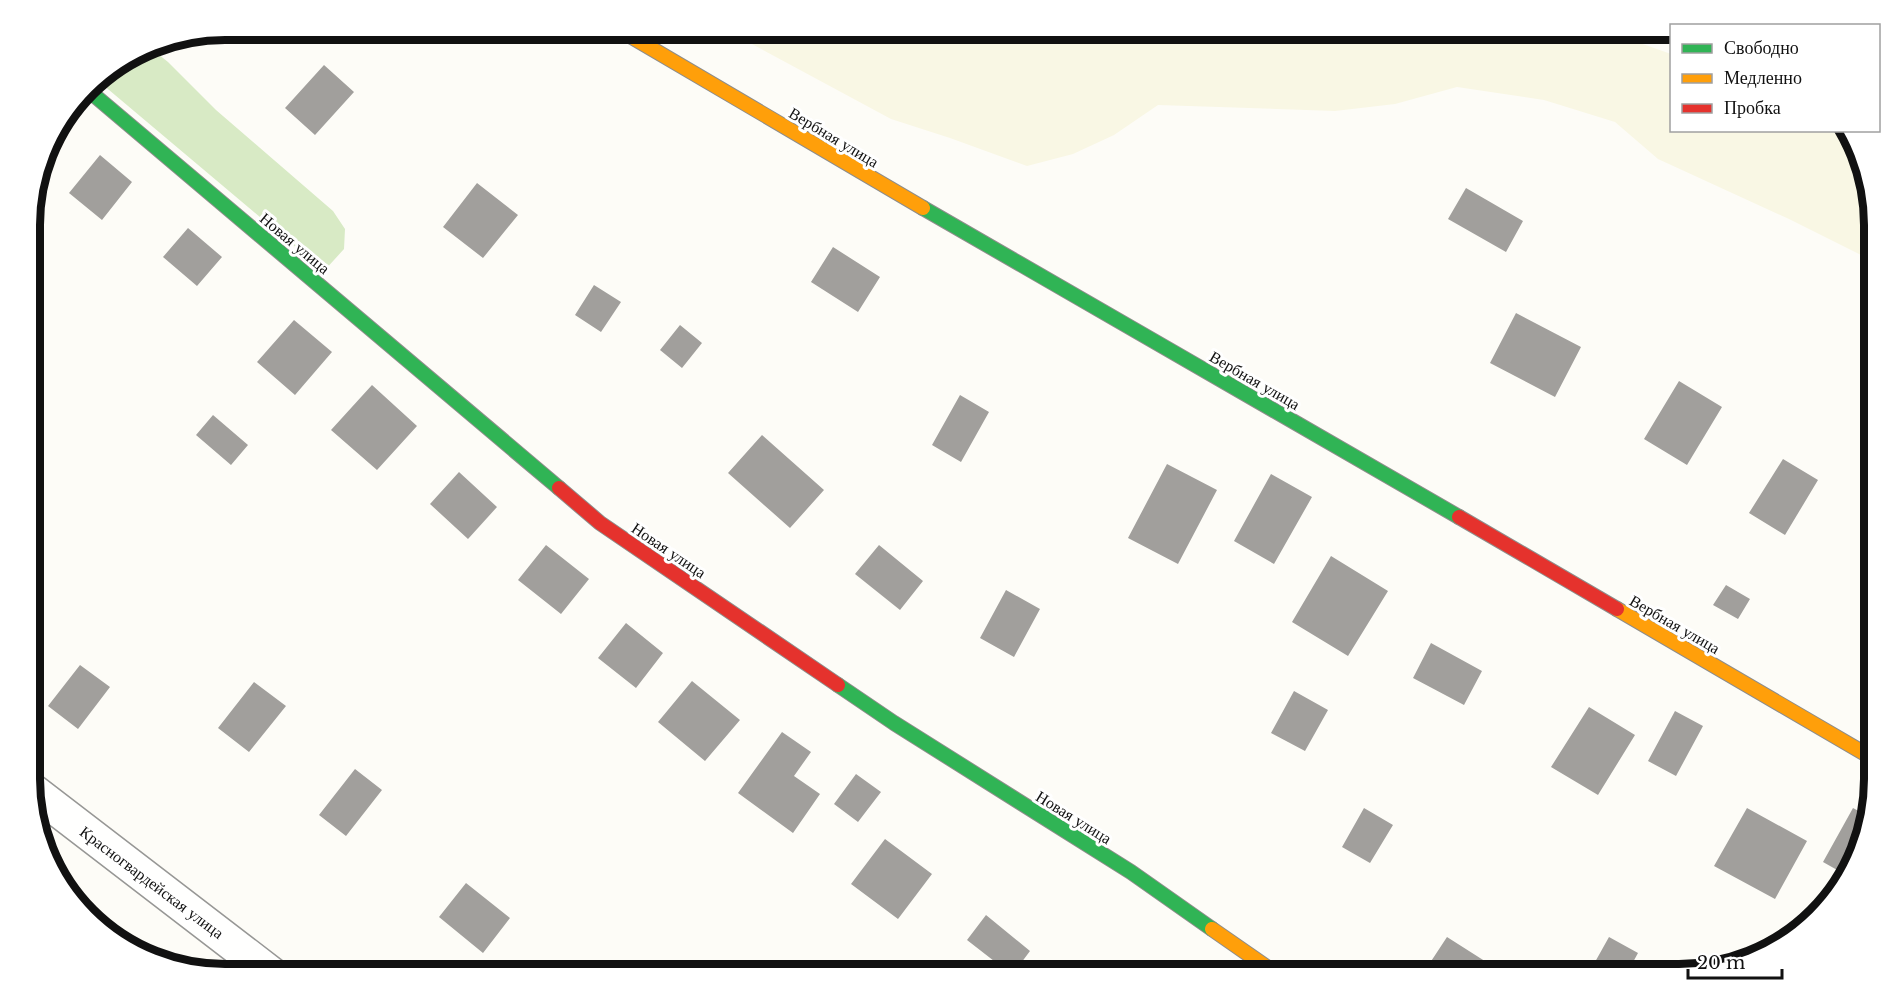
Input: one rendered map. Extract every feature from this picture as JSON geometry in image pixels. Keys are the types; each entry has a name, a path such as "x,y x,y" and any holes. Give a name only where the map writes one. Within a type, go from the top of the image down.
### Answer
{"street":[{"name":"Вербная улица","path":"638,41 908,200 1236,387 1864,753"},
{"name":"Новая улица","path":"95,96 600,523 894,723 1131,872 1262,964"},
{"name":"Красногвардейская улица","path":"41,797 259,964"}],"shaded area":[{"path":"1631,40 1670,54 1670,132 1838,132 1857,177 1862,201 1864,256 1789,219 1658,159 1615,122 1544,100 1457,87 1395,104 1335,111 1158,105 1114,135 1073,154 1027,166 891,119 746,41"}],"green space":[{"path":"158,54 168,62 216,110 333,211 345,229 344,249 324,271 104,85 133,65 155,55"}],"building":[{"path":"324,65 354,92 315,135 285,108"},
{"path":"100,155 132,182 102,220 69,193"},
{"path":"477,183 518,215 483,258 443,227"},
{"path":"1466,188 1523,221 1506,252 1448,219"},
{"path":"188,228 222,257 197,286 163,257"},
{"path":"833,247 880,277 858,312 811,282"},
{"path":"594,285 621,302 601,332 575,315"},
{"path":"1516,313 1581,347 1555,397 1490,363"},
{"path":"294,320 332,352 295,395 257,362"},
{"path":"680,325 702,343 682,368 660,350"},
{"path":"1679,381 1722,407 1687,465 1644,439"},
{"path":"372,385 417,426 377,470 331,430"},
{"path":"960,395 989,412 961,462 932,445"},
{"path":"213,415 248,445 231,465 196,435"},
{"path":"762,435 824,490 790,528 728,473"},
{"path":"1783,459 1818,480 1785,535 1749,513"},
{"path":"1167,464 1217,490 1178,564 1128,538"},
{"path":"459,472 497,507 468,539 430,504"},
{"path":"1271,474 1312,497 1274,564 1234,541"},
{"path":"546,545 589,579 561,614 518,580"},
{"path":"879,545 923,581 900,610 855,574"},
{"path":"1331,556 1388,591 1348,656 1292,622"},
{"path":"1726,585 1750,599 1738,619 1713,605"},
{"path":"1006,590 1040,609 1014,657 980,638"},
{"path":"626,623 663,653 636,688 598,658"},
{"path":"1431,643 1482,671 1464,705 1413,678"},
{"path":"80,665 110,687 78,729 48,706"},
{"path":"692,681 740,720 705,761 658,722"},
{"path":"254,682 286,706 249,752 218,728"},
{"path":"1294,691 1328,710 1305,751 1271,733"},
{"path":"1589,707 1635,735 1598,795 1551,767"},
{"path":"1675,711 1703,726 1676,776 1648,761"},
{"path":"782,732 811,752 794,776 820,794 793,833 738,793"},
{"path":"355,769 382,790 346,836 319,815"},
{"path":"856,774 881,792 858,822 834,804"},
{"path":"1364,808 1393,825 1370,863 1342,847"},
{"path":"1747,808 1807,841 1775,899 1714,866"},
{"path":"1853,808 1861,812 1854,839 1838,871 1823,862"},
{"path":"885,839 932,874 898,919 851,884"},
{"path":"466,883 510,918 483,953 439,917"},
{"path":"986,915 1030,951 1020,964 998,964 967,940"},
{"path":"1447,937 1489,964 1429,964"},
{"path":"1609,937 1638,953 1632,964 1598,964 1595,962"}],"traffic: fast":[{"path":"95,96 559,488"},
{"path":"923,208 1459,517"},
{"path":"838,685 894,723 1131,872 1212,929"}],"traffic: slow":[{"path":"638,41 923,208"},
{"path":"1617,609 1864,753"},
{"path":"1212,929 1262,964"}],"traffic: jam":[{"path":"559,488 600,523 838,685"},
{"path":"1459,517 1617,609"}]}
